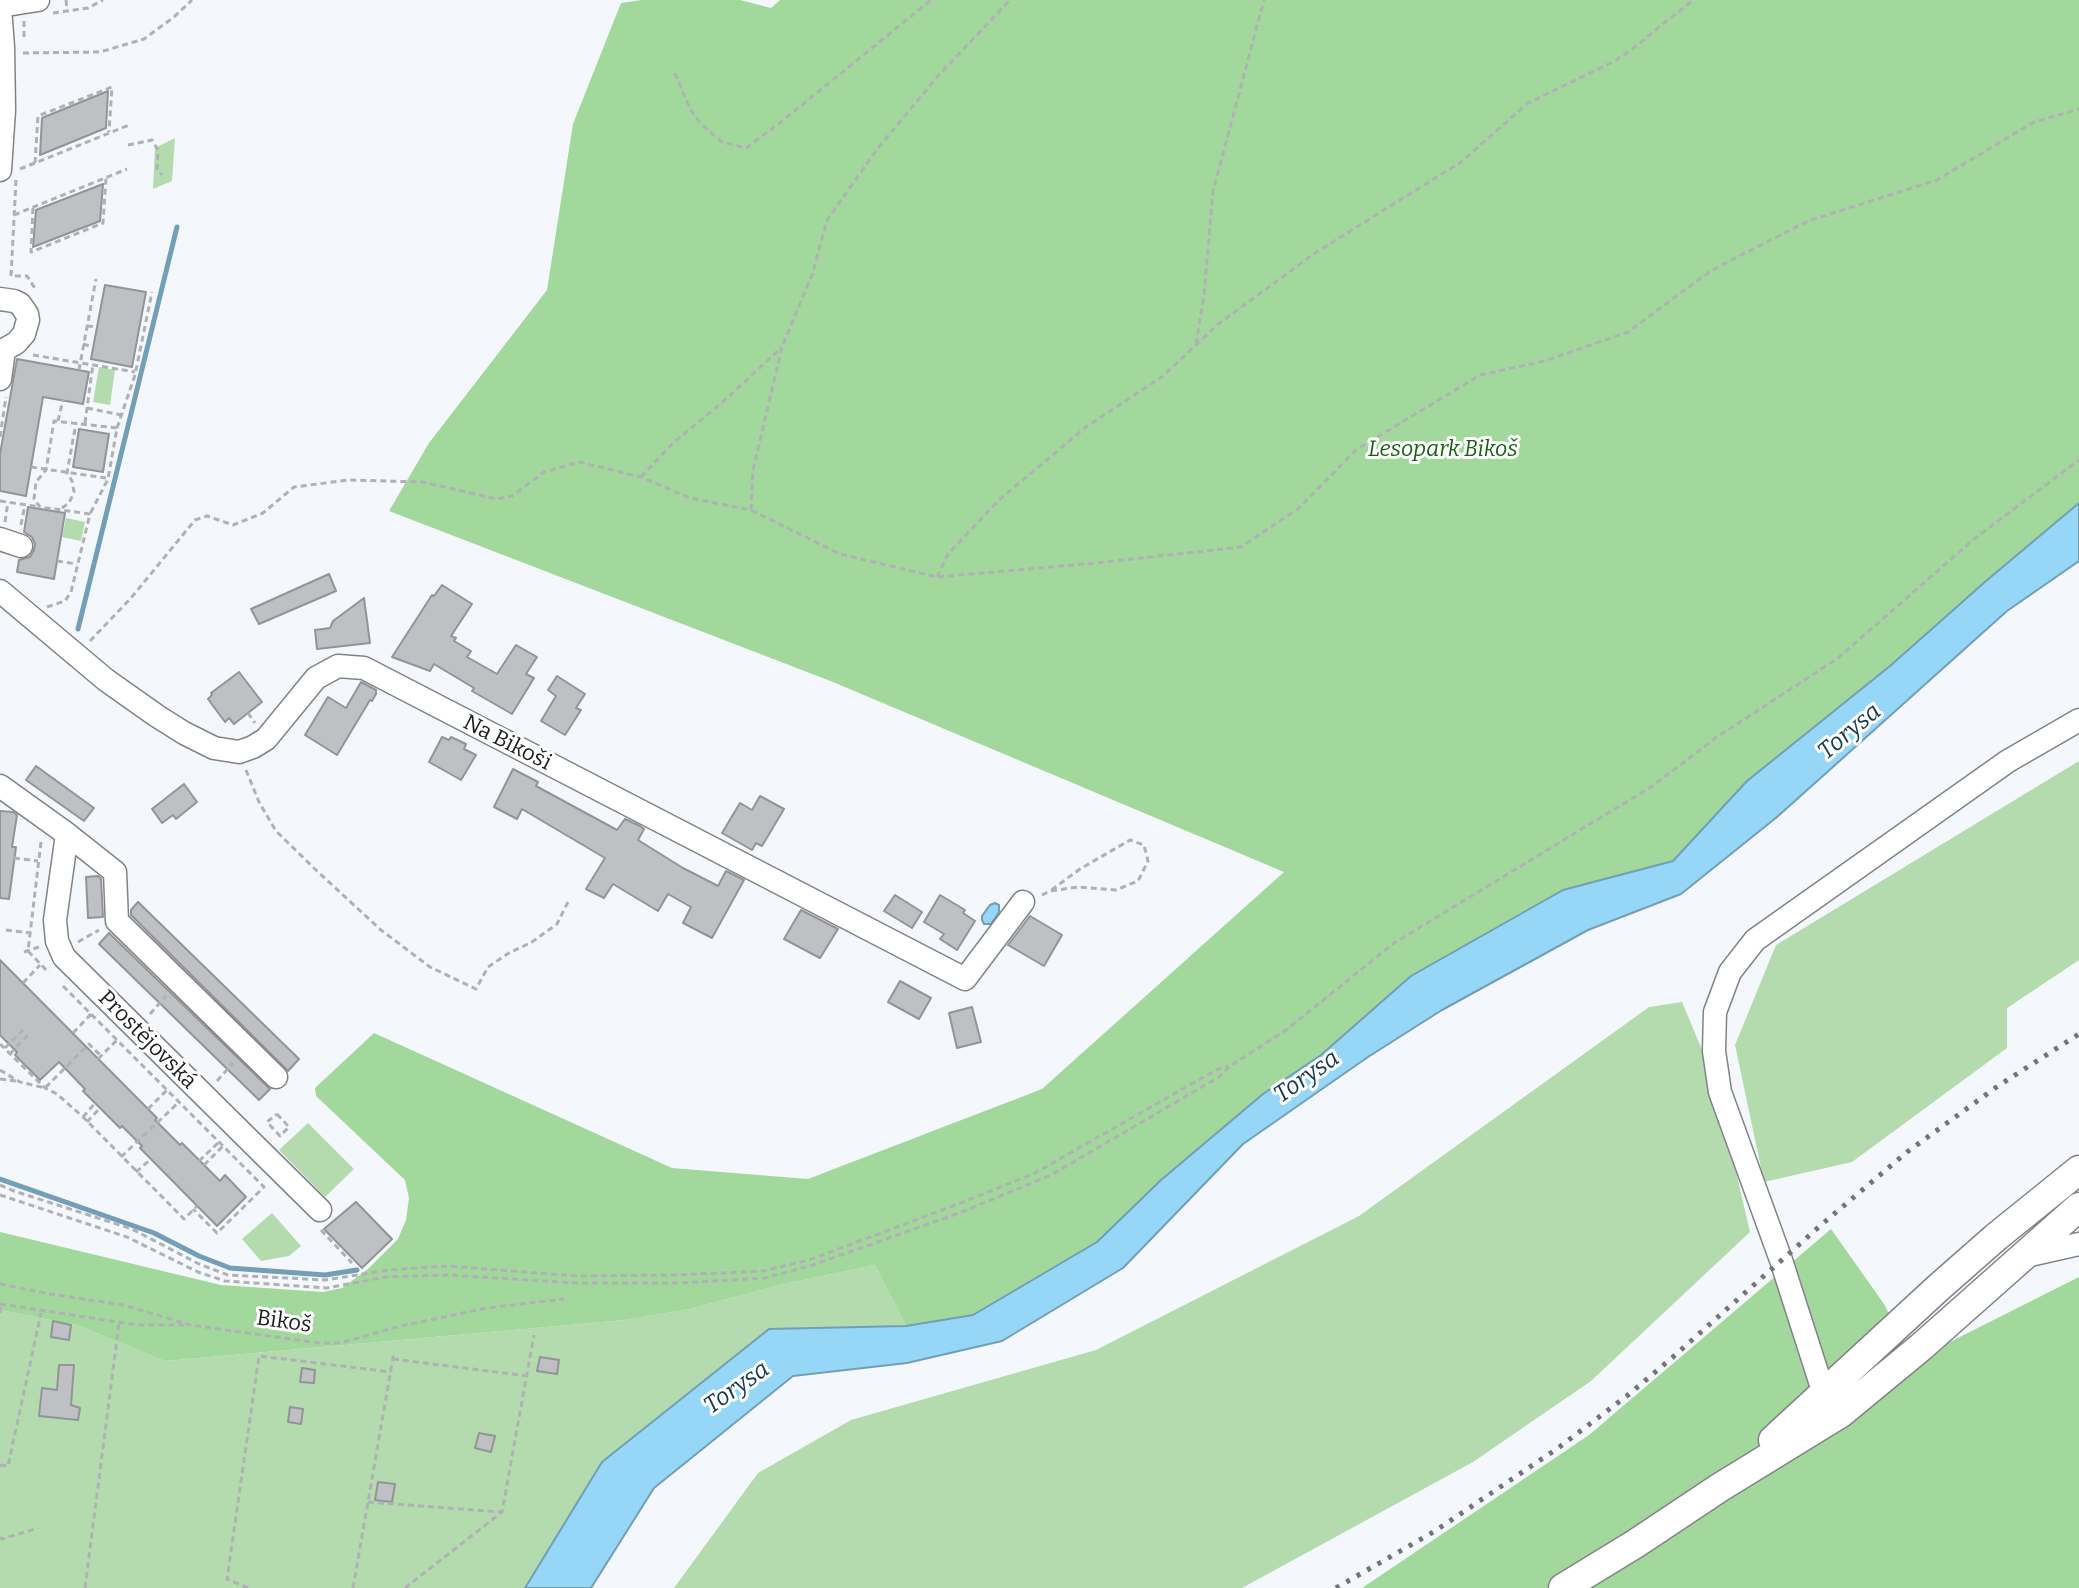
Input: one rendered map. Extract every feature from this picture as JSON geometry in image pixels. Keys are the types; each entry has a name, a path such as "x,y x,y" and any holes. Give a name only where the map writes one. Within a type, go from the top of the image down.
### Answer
{"main road":[{"path":"1719,1488 1938,1288 2079,1170"},
{"path":"1563,1588 1841,1413 1921,1347 2020,1257 2076,1213"}],"street":[{"path":"4,164 0,7 38,0"},
{"path":"0,379 4,350 16,343 28,326 27,314 20,304 7,300"},
{"path":"0,591 106,680 184,733 214,748 239,752"},
{"name":"Na Bikoši","path":"239,752 266,739 316,678 338,666 364,668 965,979 1023,902"},
{"path":"1824,1394 1777,1249 1720,1092 1714,1051 1715,1012 1730,972 1755,940 2008,761 2079,720"},
{"path":"0,786 115,872 117,921 276,1077"},
{"name":"Prostějovská","path":"67,834 55,920 57,941 64,957 316,1206"},
{"path":"2047,1195 2076,1213"},
{"path":"2020,1257 2079,1244"}],"path":[{"path":"66,0 67,11 88,8 103,0"},
{"path":"675,73 690,109 701,124 722,142 746,148 931,0"},
{"path":"751,510 753,470 782,347 813,272 827,220 878,148 928,88 1010,0"},
{"path":"1196,345 1204,295 1213,191 1264,0"},
{"path":"937,577 948,554 999,500 1086,427 1162,377 1217,325 1315,253 1461,162 1528,103 1615,61 1694,0"},
{"path":"23,53 100,52 144,39 174,17 189,1"},
{"path":"35,163 38,116 112,87 109,132"},
{"path":"76,655 131,598 195,520 207,516 233,525 263,513 294,487 349,480 422,482 497,499 512,496 544,472 579,462 641,477 690,498 751,510 840,554 937,577 1241,547 1299,508 1356,450 1480,375 1545,361 1628,332 1712,270 1808,221 1937,180 2034,122 2079,109"},
{"path":"4,164 35,163 53,152 129,125"},
{"path":"128,145 152,140 158,150 157,168 162,175"},
{"path":"14,215 87,188 127,169"},
{"path":"33,208 31,252 103,223 106,178"},
{"path":"79,370 96,279"},
{"path":"24,609 57,605 65,601 71,592 90,514 108,479 117,428 135,372 152,292"},
{"path":"93,293 103,295"},
{"path":"90,310 100,312"},
{"path":"87,326 97,327"},
{"path":"83,344 93,347"},
{"path":"641,477 673,443 782,347"},
{"path":"40,363 41,356"},
{"path":"62,367 64,359 135,372"},
{"path":"84,424 93,364"},
{"path":"58,421 63,400"},
{"path":"87,408 121,415"},
{"path":"40,507 34,499 34,487 38,477 46,470 54,421 117,428"},
{"path":"59,510 69,503 74,492 67,473 76,439 76,423"},
{"path":"1,1196 127,1237 198,1272 225,1281 327,1288 385,1277 447,1275 578,1283 679,1283 765,1278 810,1266 962,1212 1051,1175 1219,1077 1230,1066 1286,1030 1394,943 1651,787 1717,737 1838,658 1974,539 2079,460"},
{"path":"31,467 108,479"},
{"path":"0,501 90,514"},
{"path":"8,502 12,534"},
{"path":"12,534 25,505"},
{"path":"57,561 77,564"},
{"path":"239,752 259,802 276,831 381,930 430,967 476,989 488,967 557,924 568,902"},
{"path":"1023,902 1050,891 1078,887 1116,890 1138,881 1148,861 1144,845 1130,840 1080,869 1050,891"},
{"path":"14,858 39,861"},
{"path":"6,930 30,933"},
{"path":"23,983 41,964"},
{"path":"73,1033 91,1014"},
{"path":"5,1048 23,1030"},
{"path":"10,1054 28,1035"},
{"path":"45,1088 89,1044 100,1057 117,1040"},
{"path":"0,1044 45,1088"},
{"path":"0,1185 132,1229 199,1264 228,1275 325,1280 389,1270 447,1266 577,1276 763,1271 809,1260 1035,1173 1216,1070 1230,1066"},
{"path":"0,1070 20,1082"},
{"path":"0,1079 45,1088 57,1094 184,1219 197,1206"},
{"path":"148,1109 167,1090"},
{"path":"121,1157 179,1102"},
{"path":"83,1117 95,1103"},
{"path":"87,1122 100,1108"},
{"path":"277,1114 289,1127 280,1136 267,1122 277,1114"},
{"path":"199,1161 219,1142"},
{"path":"204,1165 223,1146"},
{"path":"136,1172 151,1159"},
{"path":"316,1206 313,1222 352,1263"},
{"name":"Bikoš","path":"0,1284 123,1305 191,1325 319,1343 340,1343 401,1326 487,1308 564,1299"},
{"path":"0,1313 1,1304 137,1325 191,1325"},
{"path":"0,1465 8,1466 42,1312"},
{"path":"85,1588 119,1323"},
{"path":"405,1588 502,1512 534,1335"},
{"path":"353,1588 394,1352"},
{"path":"248,1588 227,1579 259,1356 391,1372"},
{"path":"393,1359 527,1376"},
{"path":"368,1502 502,1512"},
{"path":"0,1537 2,1539 38,1528"}],"green space":[{"name":"Lesopark Bikoš","path":"642,0 740,0 771,8 780,0 2079,0 2079,503 1890,666 1747,781 1673,861 1563,890 1263,1094 1161,1180 1097,1242 973,1315 906,1326 875,1265 780,1285 690,1309 625,1320 165,1361 76,1325 0,1310 0,1232 221,1285 323,1292 342,1288 368,1269 398,1239 406,1220 409,1198 405,1180 316,1096 315,1088 374,1033 672,1168 808,1179 1042,1089 1284,872 833,682 389,511 429,443 547,290 573,124 621,3"},
{"path":"175,138 172,181 153,189 155,148"},
{"path":"99,367 115,370 110,405 93,402"},
{"path":"66,518 85,522 81,541 62,537"},
{"path":"2079,761 2079,960 2007,1008 2007,1048 1852,1162 1764,1182 1735,1045 1776,945"},
{"path":"1682,1002 1721,1095 1750,1232 1591,1381 1473,1462 1242,1588 674,1588 758,1473 851,1420 1096,1350 1359,1216 1649,1007"},
{"path":"308,1123 354,1169 325,1197 279,1150"},
{"path":"272,1213 301,1246 289,1256 261,1261 242,1239"},
{"path":"1831,1229 1884,1304 1912,1361 2079,1277 2079,1588 1362,1588 1589,1435"},
{"path":"875,1265 906,1326 769,1329 525,1588 0,1588 0,1310 76,1325 165,1361 625,1320 690,1309 780,1285"}],"water":[{"name":"Torysa","path":"2079,503 2079,561 2007,611 1777,817 1681,894 1588,930 1442,1010 1368,1057 1243,1144 1123,1268 1002,1341 907,1363 793,1376 654,1488 591,1588 525,1588 602,1462 769,1329 906,1326 973,1315 1097,1242 1161,1180 1263,1094 1321,1055 1411,976 1563,890 1673,861 1747,781 1890,666"},
{"path":"995,903 999,905 999,912 991,924 984,924 982,916"}],"building":[{"path":"108,91 106,128 40,155 42,118"},
{"path":"103,184 100,221 33,247 36,210"},
{"path":"105,285 146,292 132,367 91,359"},
{"path":"17,359 89,372 83,404 43,397 26,496 0,491 0,454"},
{"path":"79,429 109,434 103,472 73,467"},
{"path":"28,507 65,513 54,579 17,572 19,560 30,557 34,550 32,537 24,532"},
{"path":"329,574 336,591 259,624 251,609"},
{"path":"442,585 472,604 451,636 471,651 467,657 497,674 516,645 537,657 526,674 534,678 512,714 434,664 430,671 392,657 432,595"},
{"path":"364,598 370,643 317,649 315,630 330,628 333,621"},
{"path":"239,672 262,702 234,724 229,718 225,722 208,699 211,693"},
{"path":"557,676 585,694 576,708 581,710 565,735 541,721 556,696 548,690"},
{"path":"361,682 376,690 376,694 337,755 305,735 328,697 346,708"},
{"path":"442,737 449,740 451,737 466,744 464,749 476,755 461,780 429,762"},
{"path":"36,766 94,808 84,821 26,780"},
{"path":"513,769 538,782 536,786 617,830 625,819 640,826 644,829 638,840 718,886 726,871 744,880 712,938 683,923 691,907 668,894 658,911 613,884 604,898 586,889 605,858 522,809 517,819 494,807"},
{"path":"184,784 197,802 176,819 173,815 162,823 152,809"},
{"path":"760,796 784,809 762,846 756,843 752,850 722,833 740,803 752,810"},
{"path":"0,811 17,815 9,899 0,898"},
{"path":"98,876 101,879 103,917 88,918 86,877"},
{"path":"895,895 922,912 912,928 884,911"},
{"path":"940,895 965,910 963,913 975,921 957,950 940,939 944,934 924,922"},
{"path":"138,902 299,1059 288,1071 131,915"},
{"path":"801,910 838,929 820,958 784,939"},
{"path":"1030,916 1062,935 1044,966 1008,945"},
{"path":"109,933 270,1089 259,1100 99,944"},
{"path":"0,960 180,1145 182,1143 220,1181 225,1175 246,1197 217,1226 140,1148 142,1146 83,1091 85,1089 59,1062 40,1080 15,1055 17,1052 0,1035"},
{"path":"900,981 931,998 919,1019 888,1002"},
{"path":"972,1007 981,1042 957,1048 949,1013"},
{"path":"356,1202 392,1239 362,1268 324,1229"},
{"path":"53,1321 71,1325 69,1340 51,1337"},
{"path":"540,1357 559,1360 557,1374 537,1371"},
{"path":"59,1365 74,1365 71,1405 80,1408 78,1420 39,1416 42,1388 57,1390"},
{"path":"302,1368 315,1370 314,1383 300,1382"},
{"path":"290,1407 303,1409 301,1424 288,1422"},
{"path":"479,1433 495,1436 491,1452 475,1448"},
{"path":"378,1482 395,1484 392,1502 375,1500"}],"waterway":[{"path":"78,629 177,227"},
{"path":"0,1179 154,1233 230,1268 325,1275 357,1270"}],"railway":[{"path":"1336,1588 1435,1531 1558,1448 1673,1357 1907,1152 1998,1086 2079,1034"}]}
